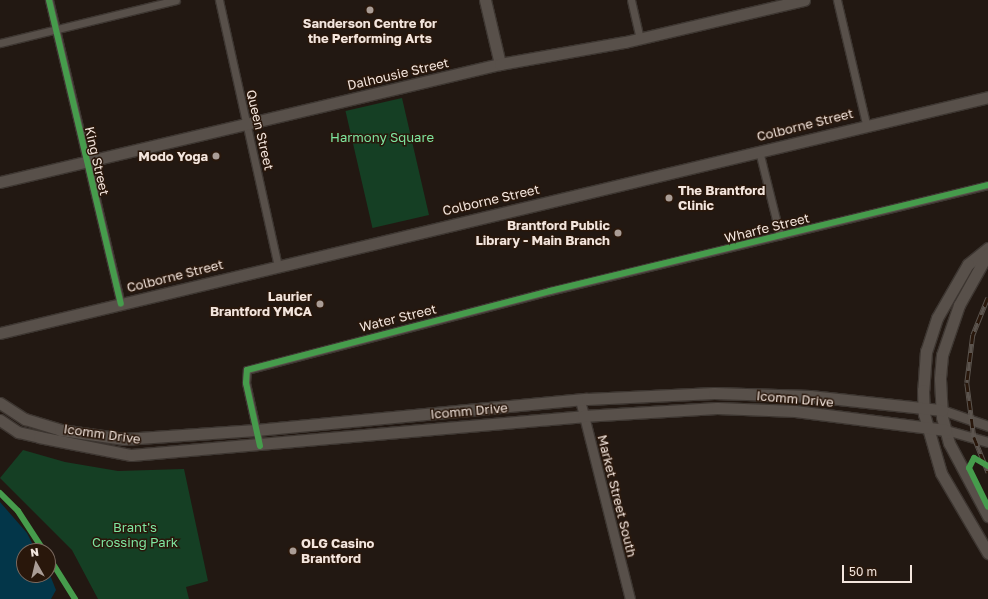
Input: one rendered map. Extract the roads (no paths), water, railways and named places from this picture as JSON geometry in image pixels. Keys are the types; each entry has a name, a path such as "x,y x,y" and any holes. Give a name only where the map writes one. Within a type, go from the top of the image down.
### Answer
{"main road":[{"path":"485,0 500,64"},
{"name":"Dalhousie Street","path":"0,182 500,64 640,39 804,0"},
{"name":"Colborne Street","path":"0,333 866,124 988,97"},
{"path":"988,248 968,264 954,283 932,330 926,351 924,407 927,427 941,473 988,552"},
{"path":"988,253 959,305 947,336 940,378 942,410 946,430 965,478 988,516"},
{"name":"Icomm Drive","path":"0,403 25,419 60,430 124,439 256,430 580,400 750,392 924,407 942,410"},
{"name":"Icomm Drive","path":"0,420 18,432 39,438 131,455 260,446 584,416 743,409 795,411 946,430"}],"street":[{"name":"King Street","path":"49,0 85,162 121,304"},
{"path":"0,43 176,0"},
{"name":"Queen Street","path":"219,0 278,266"},
{"path":"631,0 640,39"},
{"path":"837,0 866,124"},
{"path":"759,151 780,235"},
{"name":"Wharfe Street","path":"556,290 985,187"},
{"name":"Water Street","path":"256,430 246,383 247,370 556,290"},
{"name":"Market Street South","path":"580,400 630,599"},
{"path":"942,410 988,426"},
{"path":"256,430 260,446"},
{"path":"946,430 988,442"}],"water":[{"path":"0,502 27,533 32,543 16,543 16,583 53,583 56,590 51,599 0,599"}],"railway":[{"path":"988,298 973,335 967,383 974,437 988,472"}],"place":[{"name":"Sanderson Centre for the Performing Arts","path":"370,10"},
{"name":"Modo Yoga","path":"216,156"},
{"name":"The Brantford Clinic","path":"669,198"},
{"name":"Brantford Public Library - Main Branch","path":"618,233"},
{"name":"Laurier Brantford YMCA","path":"320,304"},
{"name":"OLG Casino Brantford","path":"293,551"}],"park label":[{"name":"Harmony Square","path":"382,137"},
{"name":"Brant's Crossing Park","path":"135,536"}]}
